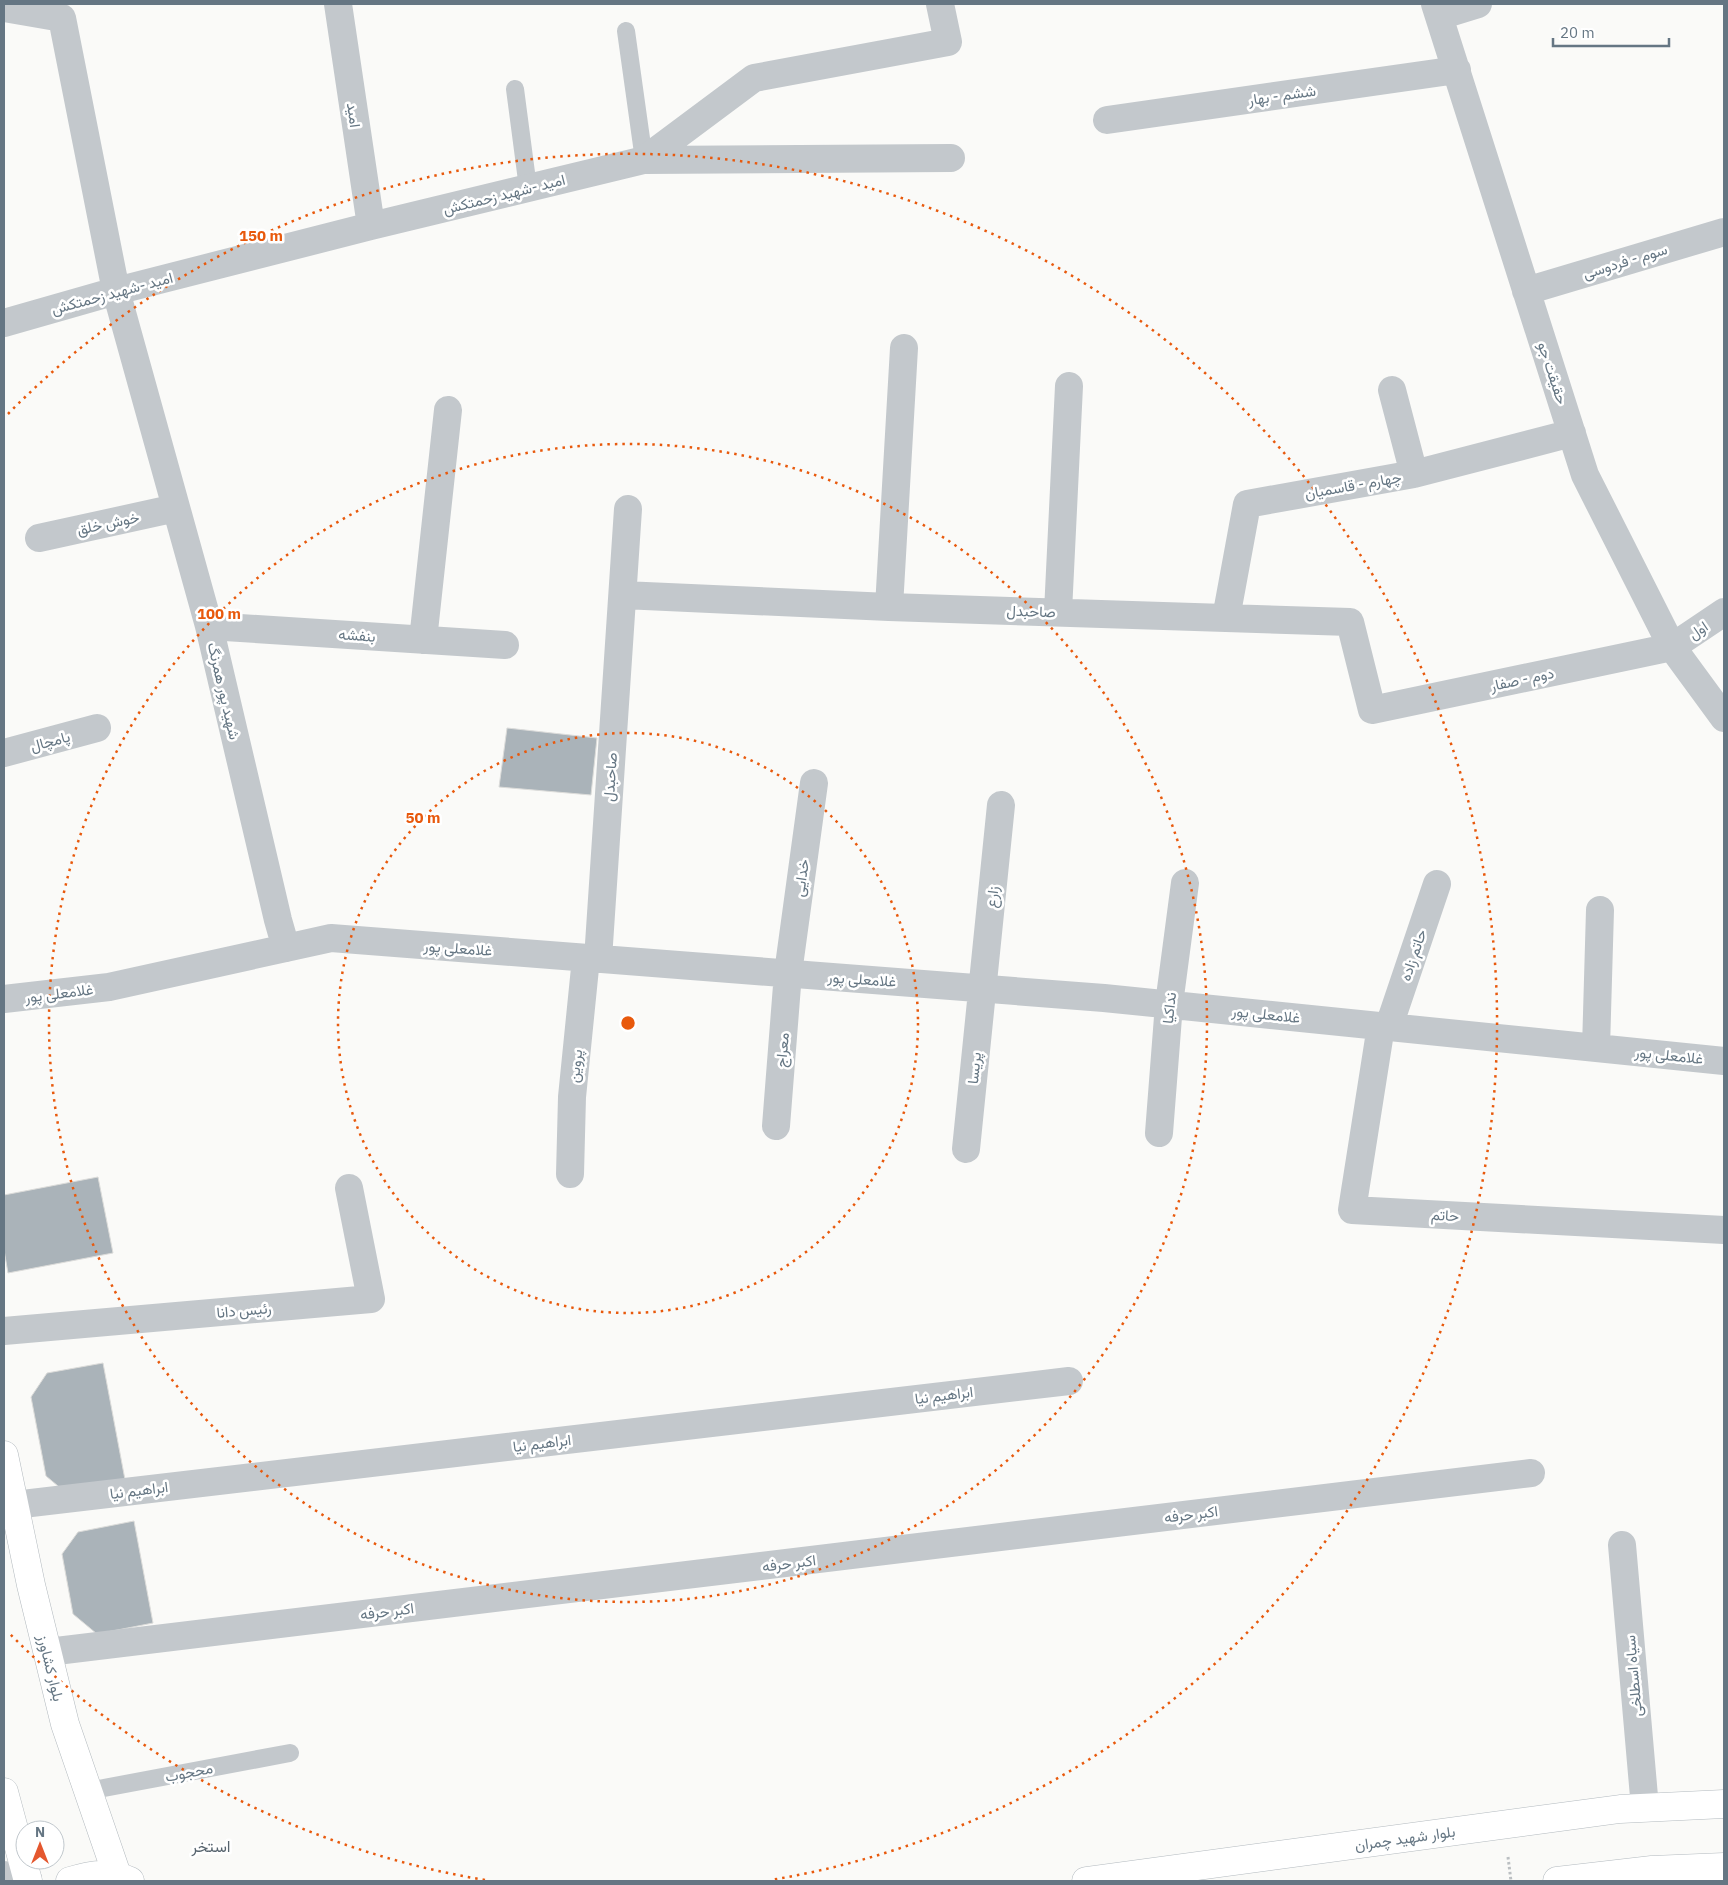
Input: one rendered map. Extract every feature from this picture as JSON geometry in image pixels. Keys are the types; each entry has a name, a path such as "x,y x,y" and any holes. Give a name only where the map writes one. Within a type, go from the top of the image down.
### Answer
{"main road":[{"name":"بلوار کشاورز","path":"4,1455 65,1724 88,1790 124,1878"},
{"path":"4,1792 20,1878"},
{"name":"بلوار شهید چمران","path":"1086,1881 1620,1809 1724,1804"},
{"path":"1557,1881 1652,1870 1724,1867"},
{"path":"70,1881 93,1874 124,1878"}],"street":[{"name":"امید","path":"338,4 371,226"},
{"name":"امید -شهید زحمتکش","path":"4,322 116,291 371,226 644,160 754,78 948,42 940,4"},
{"path":"1437,10 1478,4"},
{"name":"شهید پور همرنگ","path":"4,8 62,18 116,291 209,626 275,910 286,948"},
{"name":"حقیقت جو","path":"1437,10 1585,475 1672,647 1724,718"},
{"name":"ششم - بهار","path":"1107,120 1457,70"},
{"path":"644,160 951,158"},
{"name":"سوم - فردوسی","path":"1526,291 1724,232"},
{"path":"889,607 904,348"},
{"path":"1058,612 1070,386"},
{"path":"1392,390 1414,474"},
{"path":"423,640 448,410"},
{"name":"چهارم - قاسمیان","path":"1226,618 1247,504 1414,474 1572,433"},
{"name":"خوش خلق","path":"39,538 176,508"},
{"name":"صاحبدل","path":"592,958 623,595 628,508"},
{"name":"صاحبدل","path":"623,595 889,607 1350,622 1372,710"},
{"name":"اول","path":"1672,647 1724,612"},
{"name":"بنفشه","path":"209,626 505,645"},
{"name":"دوم - صفار","path":"1372,710 1672,647"},
{"name":"پامچال","path":"4,753 97,728"},
{"name":"خدایی","path":"788,973 814,783"},
{"name":"زارع","path":"982,988 1001,805"},
{"name":"نداکیا","path":"1159,1132 1169,1004 1185,883"},
{"name":"حاتم زاده","path":"1385,1026 1437,884"},
{"path":"1596,1048 1600,910"},
{"name":"غلامعلی پور","path":"4,999 109,987 331,938 1169,1004 1724,1061"},
{"name":"پروین","path":"570,1174 572,1096 592,958"},
{"name":"معراج","path":"776,1126 788,973"},
{"name":"پریسا","path":"966,1149 982,988"},
{"name":"حاتم","path":"1385,1026 1352,1210 1724,1230"},
{"name":"رئیس دانا","path":"4,1331 371,1299 348,1188"},
{"name":"ابراهیم نیا","path":"14,1505 1069,1380"},
{"name":"اکبر حرفه","path":"48,1652 1531,1473"},
{"name":"سیاه اسطلخی","path":"1622,1545 1645,1808"}],"lane":[{"path":"626,31 644,160"},
{"path":"515,89 528,188"},
{"name":"محجوب","path":"88,1790 290,1753"}],"building":[{"path":"507,728 597,738 591,795 499,787"},
{"path":"98,1177 113,1253 8,1273 4,1250 4,1195"},
{"path":"103,1363 126,1485 70,1496 46,1476 31,1397 47,1373"},
{"path":"134,1521 153,1623 97,1634 73,1614 62,1554 78,1532"}],"district":[{"name":"استخر","path":"211,1846"}]}
